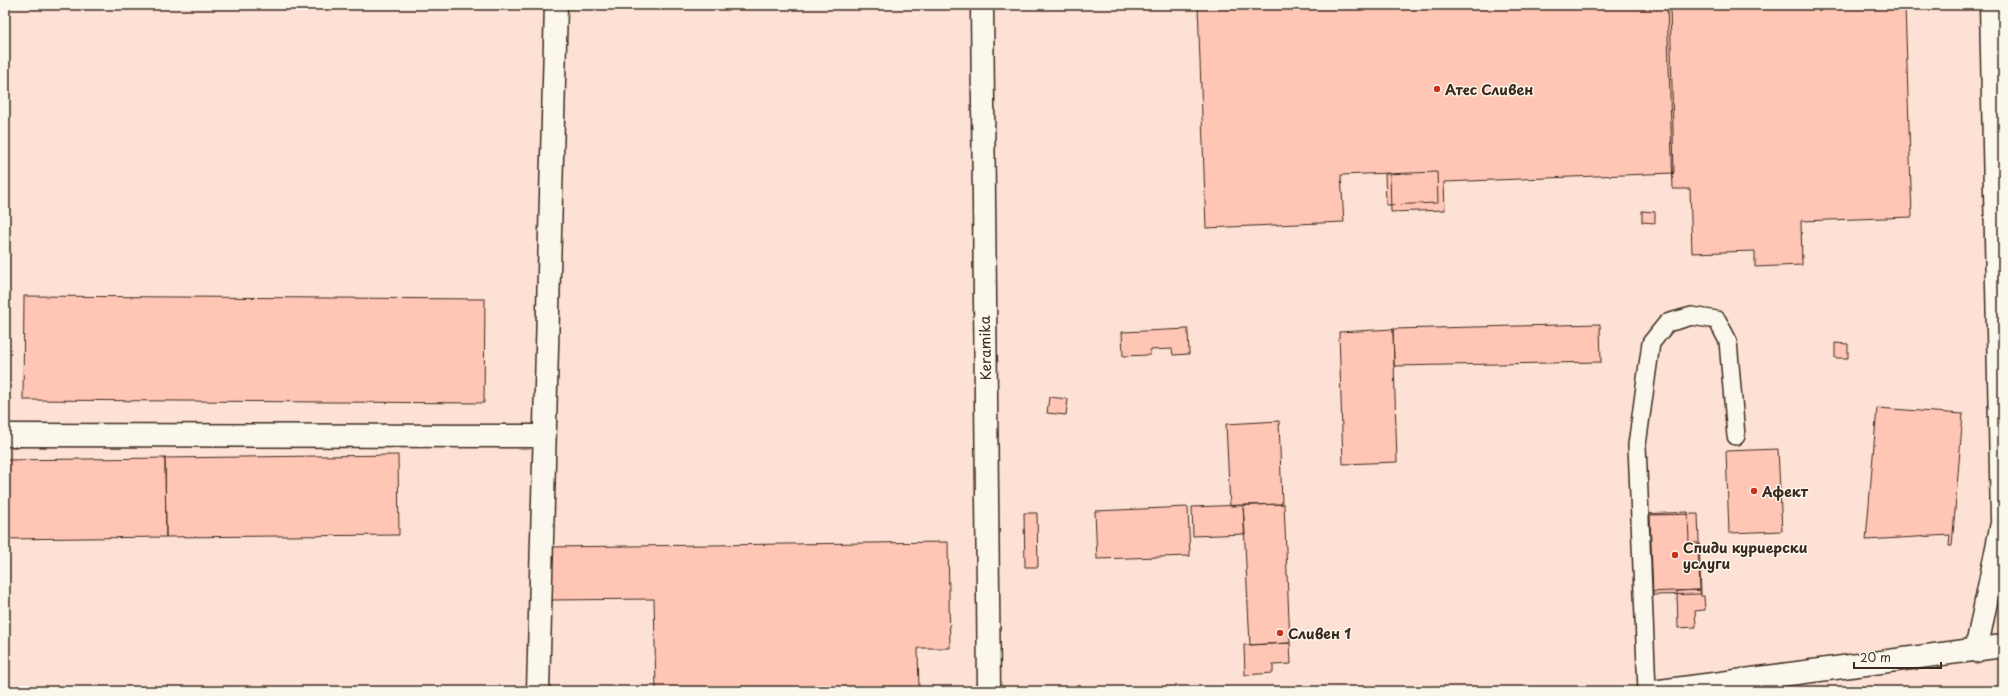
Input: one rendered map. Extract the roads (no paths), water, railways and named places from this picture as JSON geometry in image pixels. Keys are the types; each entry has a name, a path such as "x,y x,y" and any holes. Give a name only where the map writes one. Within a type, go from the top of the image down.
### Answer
{"street":[{"path":"538,691 556,5"},
{"name":"Keramika","path":"982,5 989,691"},
{"path":"1976,651 2002,518 1991,5"},
{"path":"5,435 544,436"},
{"path":"1660,691 1976,651 2003,646"}],"lane":[{"path":"1647,691 1637,445 1651,343 1667,323 1692,316 1717,320 1728,341 1736,436"}],"place":[{"name":"Атес Сливен","path":"1437,89"},
{"name":"Афект","path":"1754,491"},
{"name":"Спиди куриерски услуги","path":"1675,555"},
{"name":"Сливен 1","path":"1280,633"}]}
